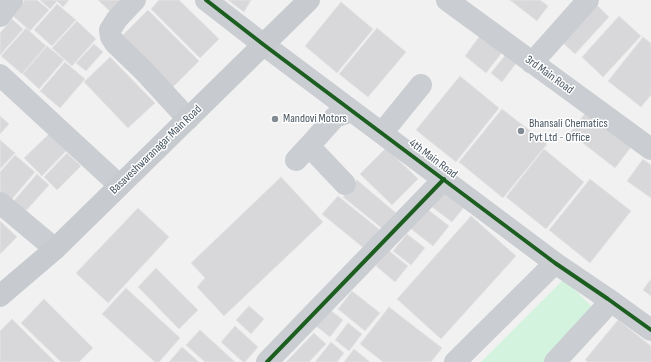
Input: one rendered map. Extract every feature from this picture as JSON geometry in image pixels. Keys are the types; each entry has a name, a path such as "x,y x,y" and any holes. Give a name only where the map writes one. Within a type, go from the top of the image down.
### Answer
{"main road":[{"name":"Basaveshwaranagar Main Road","path":"0,296 55,249 309,0"}],"street":[{"path":"0,16 12,0"},
{"path":"135,0 117,19 110,30 111,36 115,43 144,71 188,119"},
{"name":"4th Main Road","path":"206,0 554,263 651,330"},
{"name":"3rd Main Road","path":"447,0 651,149"},
{"path":"532,62 588,0"},
{"path":"0,75 119,185"},
{"path":"382,133 421,85"},
{"path":"345,184 302,153 335,117 352,111"},
{"path":"267,362 444,179"},
{"path":"0,203 55,249"},
{"path":"455,362 554,263"},
{"path":"555,362 611,301"}],"green space":[{"path":"564,279 595,310 544,362 481,362"}],"building":[{"path":"25,0 37,0 49,10 30,31 12,15"},
{"path":"40,0 69,0 63,7 57,1 50,9"},
{"path":"98,0 129,0 115,16"},
{"path":"159,0 179,0 219,39 200,58 151,9"},
{"path":"228,0 251,0 244,12"},
{"path":"510,0 540,0 548,6 537,21"},
{"path":"341,2 373,29 337,73 305,46"},
{"path":"57,4 76,20 52,46 34,30"},
{"path":"597,5 609,17 575,54 562,42"},
{"path":"148,10 199,61 173,87 122,36"},
{"path":"619,16 641,36 603,77 582,57"},
{"path":"12,19 23,29 0,55 0,33"},
{"path":"77,21 96,39 72,66 52,48"},
{"path":"26,28 46,46 22,74 1,56"},
{"path":"377,28 406,52 368,97 339,74"},
{"path":"482,33 504,50 486,73 465,56"},
{"path":"643,37 651,43 651,95 641,107 608,81"},
{"path":"94,44 103,52 86,71 76,63"},
{"path":"47,46 64,60 39,89 23,74"},
{"path":"507,53 517,62 502,82 491,73"},
{"path":"110,57 155,103 128,128 84,82"},
{"path":"65,62 85,79 60,108 40,91"},
{"path":"460,76 499,108 456,162 416,130"},
{"path":"502,109 547,144 503,198 459,162"},
{"path":"586,112 631,147 615,168 570,133"},
{"path":"0,116 9,124 0,134"},
{"path":"49,134 66,151 42,176 24,158"},
{"path":"0,140 15,153 0,169"},
{"path":"386,148 418,179 392,205 360,174"},
{"path":"544,149 584,182 546,229 506,197"},
{"path":"67,153 81,166 57,190 44,177"},
{"path":"15,155 35,172 11,200 0,191 0,172"},
{"path":"643,159 651,165 651,198 627,181"},
{"path":"37,174 49,185 24,213 12,203"},
{"path":"281,177 323,222 224,316 197,287 205,278 191,263"},
{"path":"590,179 631,211 590,263 549,230"},
{"path":"357,180 396,213 383,229 343,197"},
{"path":"445,190 465,206 452,222 432,207"},
{"path":"338,196 380,230 365,249 322,214"},
{"path":"138,208 169,237 108,303 76,273"},
{"path":"426,208 449,226 433,246 410,228"},
{"path":"471,216 516,256 441,339 397,299"},
{"path":"0,221 17,237 0,254"},
{"path":"407,234 425,248 411,265 393,251"},
{"path":"388,250 408,266 395,282 376,266"},
{"path":"156,268 198,310 179,329 138,287"},
{"path":"651,279 651,296 643,290"},
{"path":"126,288 180,338 159,362 155,362 102,314"},
{"path":"352,291 380,313 365,331 338,309"},
{"path":"44,299 93,348 79,362 61,362 21,323"},
{"path":"249,306 264,319 251,334 236,320"},
{"path":"389,307 442,348 431,362 383,362 360,344"},
{"path":"329,309 343,320 330,337 316,326"},
{"path":"12,319 55,362 0,362 0,331"},
{"path":"618,320 651,346 651,362 588,362 585,360"},
{"path":"348,323 362,334 349,351 335,340"},
{"path":"235,326 258,347 245,362 243,362 221,342"},
{"path":"200,330 235,362 205,362 186,345"},
{"path":"314,333 326,344 309,362 286,362"},
{"path":"331,342 344,353 337,362 315,362"},
{"path":"182,347 199,362 169,362"},
{"path":"354,349 370,362 344,362"}],"cycle path":[{"path":"206,0 555,263 651,330"},
{"path":"267,362 444,179"}],"place":[{"name":"Mandovi Motors","path":"275,119"},
{"name":"Bhansali Chematics Pvt Ltd - Office","path":"521,131"}]}
